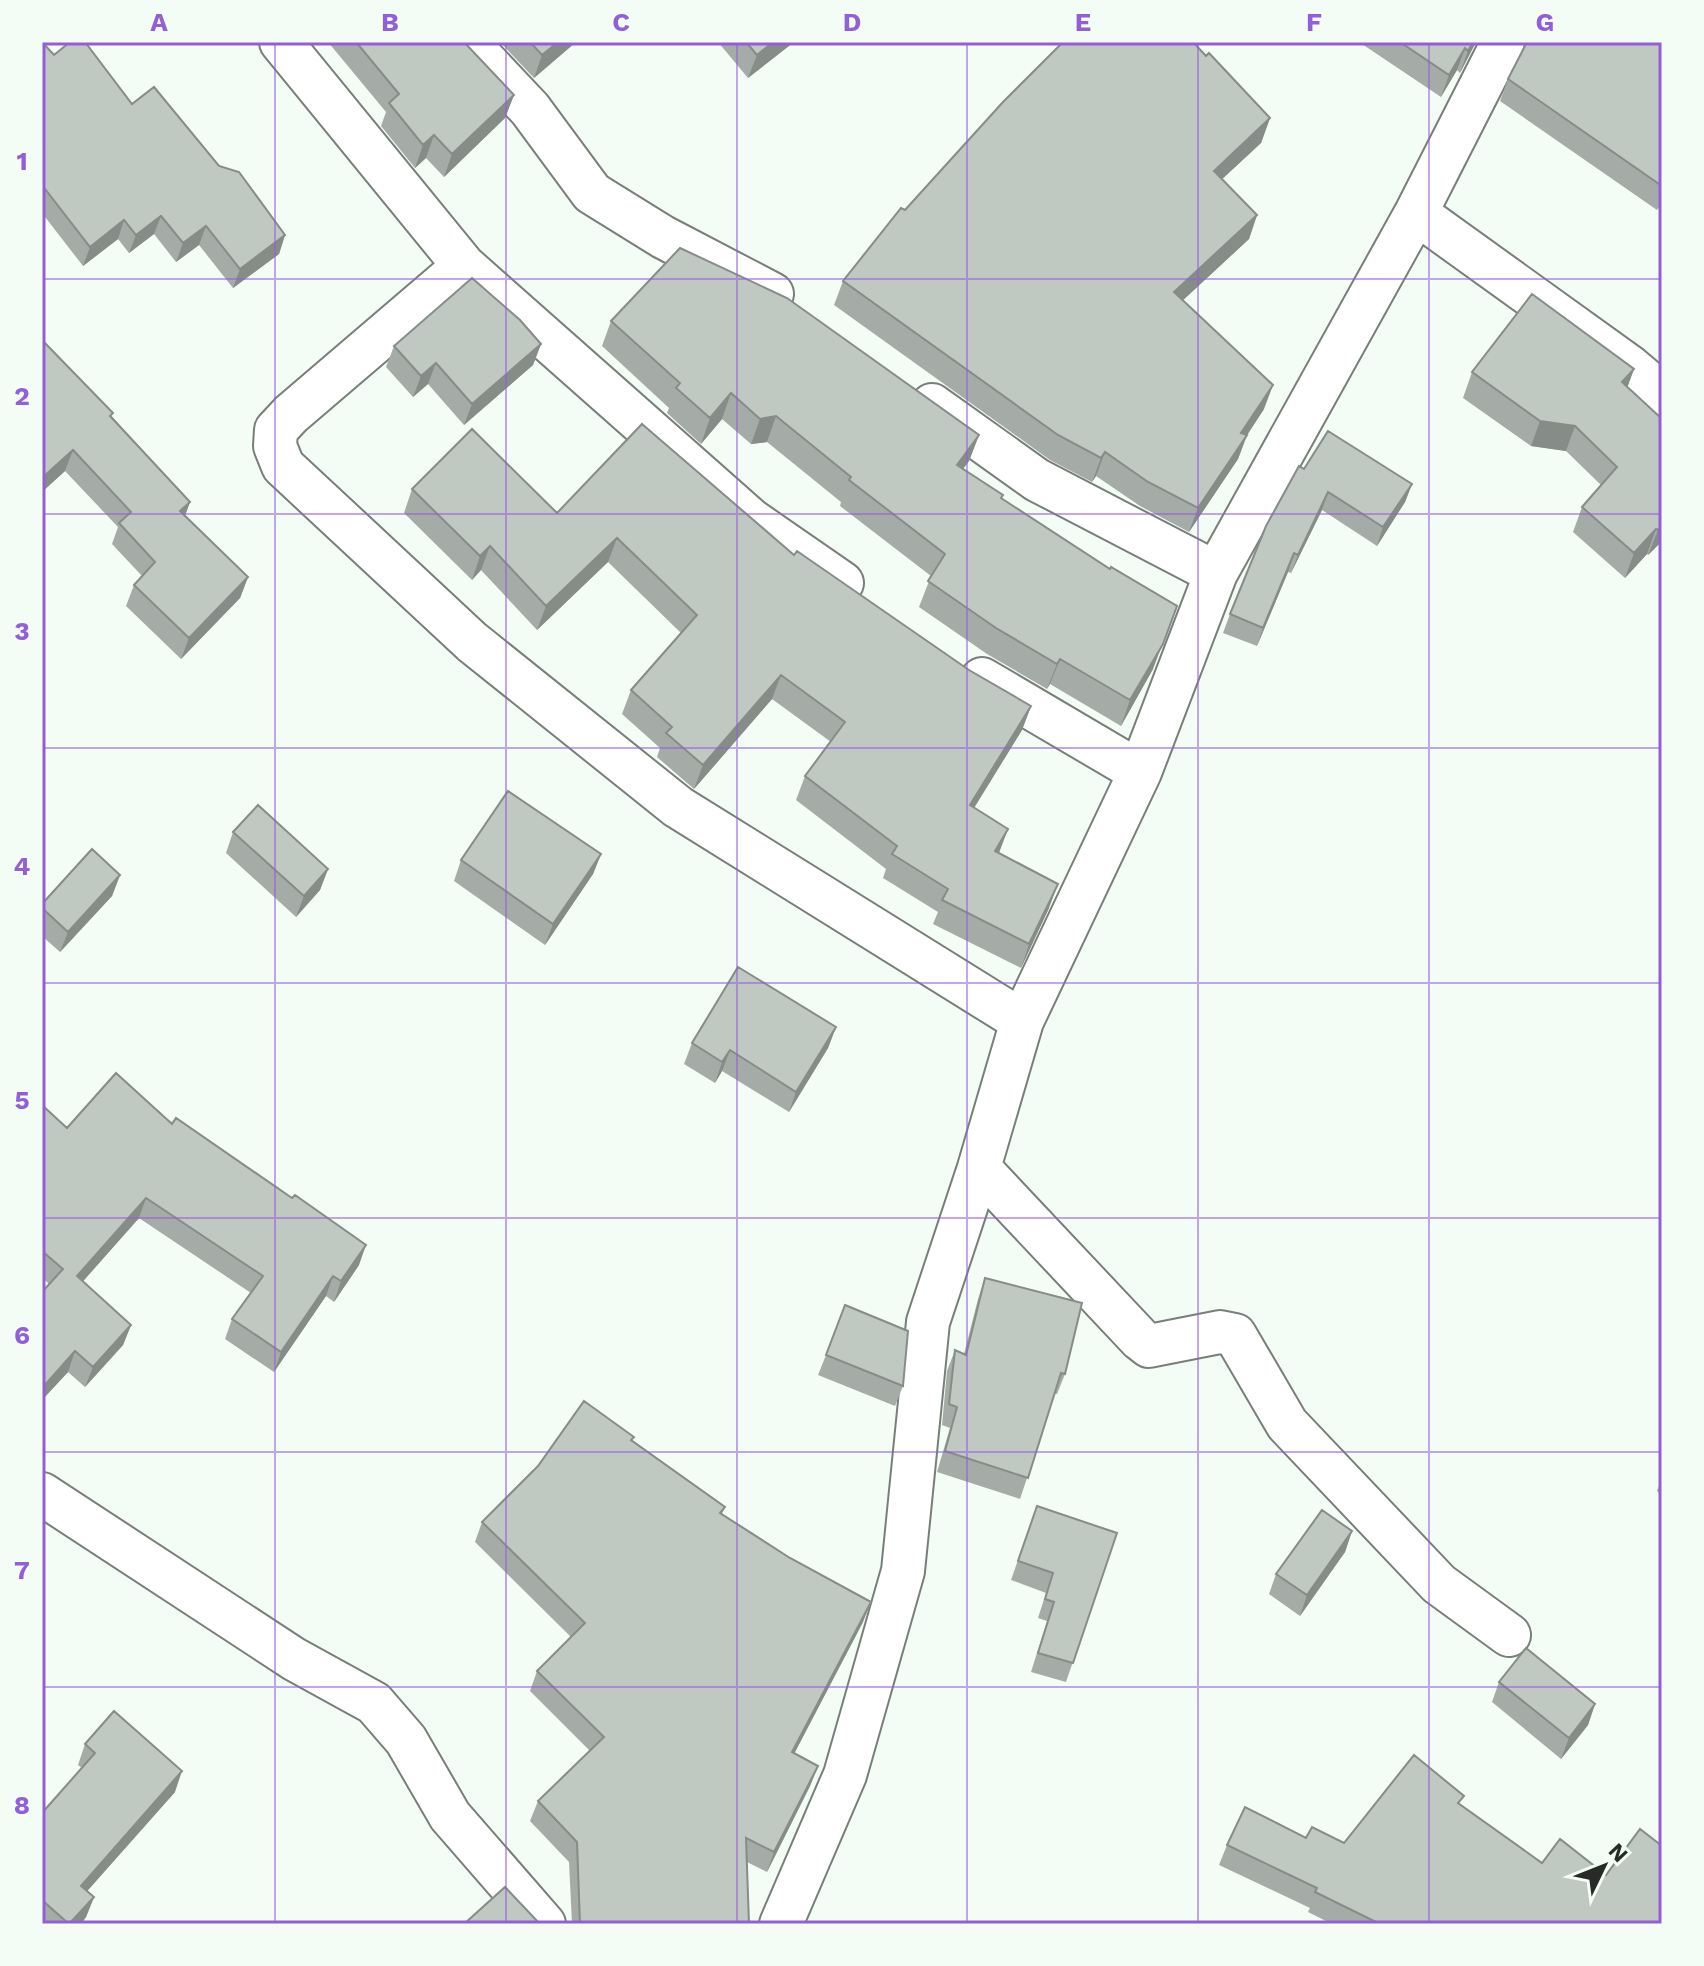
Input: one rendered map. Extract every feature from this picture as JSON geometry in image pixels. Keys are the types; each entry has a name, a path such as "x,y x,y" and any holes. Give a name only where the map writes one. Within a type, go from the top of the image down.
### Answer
{"street":[{"path":"281,42 464,266 751,520 869,602"},
{"path":"467,42 530,109 592,193 663,237 803,312"},
{"path":"781,1924 845,1775 903,1571 928,1322 979,1168 1022,1021 1140,772 1216,573 1416,213 1503,42"},
{"path":"1416,213 1630,367 1662,394"},
{"path":"464,266 276,430 275,446 283,466 472,642 678,807 1022,1021"},
{"path":"907,387 1037,480 1216,573"},
{"path":"948,656 1140,772"},
{"path":"979,1168 1149,1346 1220,1332 1235,1335 1287,1424 1439,1584 1509,1635"},
{"path":"42,1494 294,1659 374,1703 406,1740 450,1816 544,1924"}],"building":[{"path":"42,42 54,55 70,42 85,42 132,104 154,87 219,166 239,172 285,235 240,269 206,226 183,243 161,216 136,235 124,220 90,247 42,185"},
{"path":"356,42 464,42 514,95 452,154 434,135 423,145 389,103 399,94"},
{"path":"530,42 558,42 542,55"},
{"path":"746,42 773,42 757,55"},
{"path":"1063,42 1193,42 1206,56 1209,53 1270,118 1214,171 1257,215 1174,292 1273,385 1241,433 1247,435 1198,508 1148,482 1105,452 1101,458 1058,435 843,281 901,208 905,210 1003,102"},
{"path":"1400,42 1473,42 1468,51 1465,48 1449,75"},
{"path":"1527,42 1662,42 1662,186 1508,79"},
{"path":"680,248 787,298 979,435 957,465 1003,495 1001,498 1110,569 1177,606 1163,644 1130,700 1060,659 1057,664 996,628 928,581 945,554 849,480 851,477 776,416 760,419 731,393 710,418 676,388 680,383 611,321"},
{"path":"472,278 520,320 541,344 472,404 436,363 421,376 394,346"},
{"path":"1532,294 1634,369 1622,382 1662,419 1662,526 1634,553 1582,507 1617,467 1575,426 1540,421 1472,372"},
{"path":"42,340 113,413 110,416 190,502 180,511 248,577 189,638 134,585 155,562 119,523 131,512 73,450 42,478"},
{"path":"642,424 794,555 797,551 969,670 1031,706 970,805 1008,829 995,851 1058,884 1029,944 942,900 948,889 892,854 897,846 805,776 845,722 781,675 703,765 666,733 672,727 631,690 697,615 617,538 546,606 490,546 480,556 412,489 472,429 557,513"},
{"path":"1328,431 1412,484 1383,527 1328,492 1298,555 1294,553 1263,628 1230,614 1266,526 1299,466 1304,469"},
{"path":"508,791 601,854 553,924 461,860"},
{"path":"258,805 328,869 304,896 233,832"},
{"path":"92,849 120,875 68,932 42,908 42,904"},
{"path":"738,967 836,1027 796,1092 730,1050 722,1062 692,1043"},
{"path":"116,1073 172,1124 176,1118 366,1245 341,1281 333,1276 281,1352 232,1319 263,1276 146,1198 77,1276 131,1325 93,1367 75,1351 44,1386 42,1384 42,1292 63,1269 42,1251 42,1105 67,1128"},
{"path":"985,1278 1082,1303 1065,1374 1061,1373 1028,1478 945,1451 957,1407 949,1404 955,1350 966,1355"},
{"path":"845,1305 908,1331 903,1386 826,1355"},
{"path":"584,1401 634,1437 631,1440 725,1507 720,1513 790,1558 871,1602 792,1752 818,1766 774,1852 746,1838 749,1924 580,1924 577,1842 538,1801 604,1737 537,1671 585,1623 482,1522 538,1466"},
{"path":"1037,1506 1117,1533 1073,1663 1038,1653 1054,1602 1045,1599 1053,1573 1018,1561"},
{"path":"1322,1510 1352,1531 1307,1595 1276,1574"},
{"path":"1526,1648 1595,1704 1569,1738 1499,1682"},
{"path":"114,1711 182,1771 81,1886 94,1897 69,1924 42,1900 42,1813 95,1753 85,1744"},
{"path":"1414,1755 1464,1796 1458,1803 1542,1863 1560,1839 1606,1875 1640,1829 1662,1846 1662,1924 1380,1924 1315,1892 1317,1888 1227,1845 1245,1807 1306,1838 1312,1827 1344,1843"},
{"path":"505,1887 540,1924 464,1924"}]}
